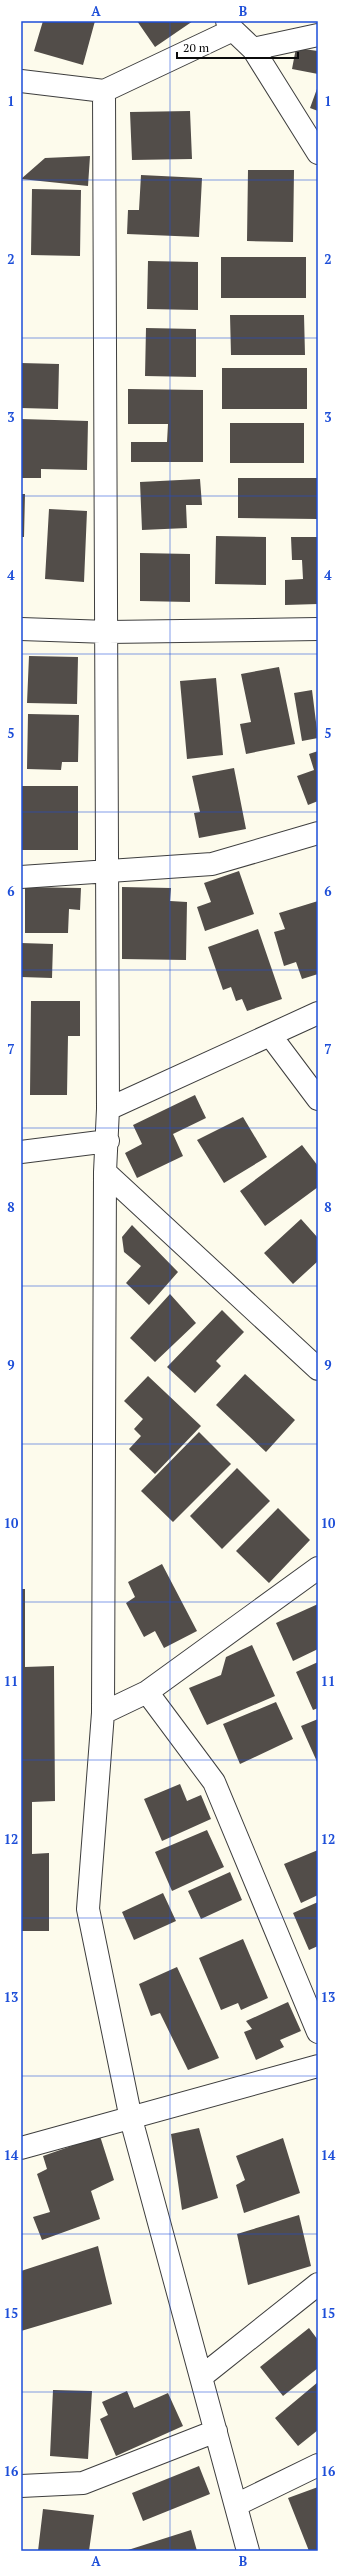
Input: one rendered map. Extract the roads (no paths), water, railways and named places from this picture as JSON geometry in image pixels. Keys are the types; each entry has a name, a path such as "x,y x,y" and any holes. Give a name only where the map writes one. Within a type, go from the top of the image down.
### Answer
{"street":[{"path":"21,80 104,91 230,26 253,49 318,153"},
{"path":"253,49 318,35"},
{"path":"104,91 108,632 108,1141 105,1172 103,1713 88,1909 131,2119 248,2551"},
{"path":"21,629 108,632 318,629"},
{"path":"21,877 108,873 212,864 318,833"},
{"path":"108,1109 318,1013"},
{"path":"270,1035 318,1099"},
{"path":"21,1152 108,1141"},
{"path":"105,1172 318,1369"},
{"path":"103,1713 147,1692 318,1568"},
{"path":"147,1692 214,1782 318,2032"},
{"path":"21,2148 131,2119 318,2066"},
{"path":"201,2377 318,2284"},
{"path":"21,2486 83,2482 216,2431"},
{"path":"236,2505 318,2465"}]}
